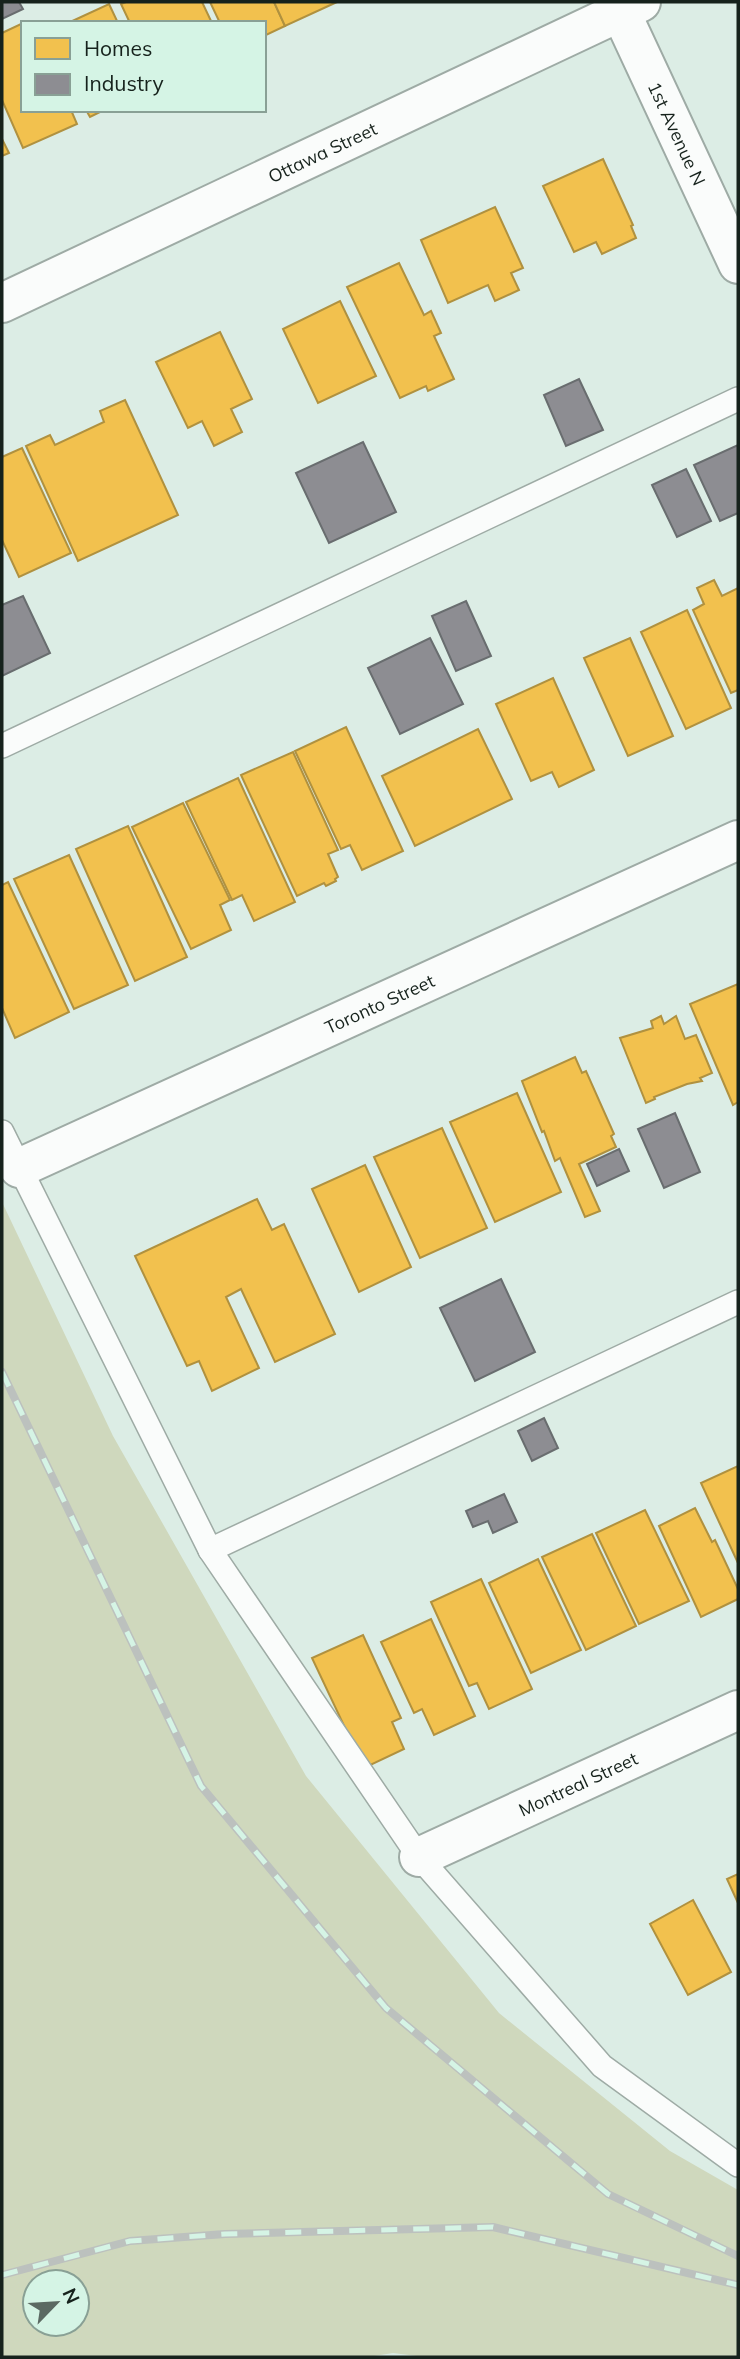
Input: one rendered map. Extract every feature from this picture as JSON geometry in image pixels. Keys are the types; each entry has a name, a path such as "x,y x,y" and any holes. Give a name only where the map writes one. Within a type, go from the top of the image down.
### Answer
{"street":[{"name":"1st Avenue N","path":"626,5 738,264"},
{"name":"Ottawa Street","path":"2,303 626,5"},
{"name":"Toronto Street","path":"19,1168 738,840"},
{"name":"Montreal Street","path":"419,1857 738,1710"}],"lane":[{"path":"2,746 738,399"},
{"path":"2,1132 210,1550 419,1857 602,2066 738,2165"},
{"path":"210,1550 738,1301"}],"green space":[{"path":"2,1202 113,1436 306,1776 499,2013 670,2151 738,2190 738,2357 425,2357 393,2353 368,2357 2,2357"}],"building: Homes":[{"path":"202,2 211,21 129,21 121,4"},
{"path":"210,2 274,2 285,26 266,35 266,21 219,21"},
{"path":"274,2 337,2 285,26"},
{"path":"109,4 117,21 72,21"},
{"path":"21,24 21,112 72,112 77,124 23,148 2,100 2,33"},
{"path":"87,112 100,112 90,117"},
{"path":"2,139 9,153 2,156"},
{"path":"603,159 633,225 631,226 636,238 602,254 596,242 574,252 543,186"},
{"path":"495,207 523,268 511,273 519,290 495,301 488,285 448,303 421,240"},
{"path":"399,263 424,315 431,311 441,333 434,336 454,379 428,391 426,386 400,398 347,287"},
{"path":"340,301 376,376 318,403 283,329"},
{"path":"220,332 252,399 231,409 242,432 214,446 202,421 188,428 156,362"},
{"path":"125,400 178,515 78,561 26,446 50,435 55,445 104,422 100,411"},
{"path":"22,448 71,553 19,577 2,540 2,457"},
{"path":"714,580 722,596 738,588 738,690 731,693 693,610 704,604 697,588"},
{"path":"687,610 731,708 686,729 641,632"},
{"path":"630,638 673,736 628,756 584,658"},
{"path":"553,678 594,770 559,787 552,772 531,781 496,704"},
{"path":"346,727 403,851 362,870 350,845 341,849 295,751"},
{"path":"478,729 512,799 415,846 382,776"},
{"path":"293,752 338,850 328,854 338,877 336,881 326,886 324,883 297,896 241,775"},
{"path":"238,778 295,902 254,921 242,895 232,900 186,802"},
{"path":"183,803 230,900 220,905 231,930 191,949 132,827"},
{"path":"128,826 187,957 135,981 76,849"},
{"path":"69,855 128,985 74,1009 14,879"},
{"path":"8,882 69,1012 15,1038 2,1008 2,885"},
{"path":"738,984 738,1102 733,1105 690,1004"},
{"path":"661,1016 664,1024 676,1016 685,1039 696,1035 712,1073 700,1078 702,1081 687,1084 646,1103 620,1038 653,1028 651,1021"},
{"path":"575,1057 582,1073 586,1071 614,1134 611,1136 616,1147 579,1164 600,1211 585,1217 560,1158 555,1161 522,1081"},
{"path":"517,1093 561,1192 495,1222 450,1122"},
{"path":"442,1128 487,1228 420,1258 374,1157"},
{"path":"365,1165 411,1267 359,1292 312,1189"},
{"path":"257,1199 272,1230 284,1224 335,1334 275,1362 241,1289 226,1297 259,1368 212,1391 199,1361 187,1366 135,1256"},
{"path":"738,1466 738,1563 701,1483"},
{"path":"695,1508 712,1542 715,1540 738,1589 738,1599 701,1617 659,1526"},
{"path":"645,1510 689,1601 639,1624 596,1533"},
{"path":"592,1534 636,1626 586,1650 542,1557"},
{"path":"538,1559 581,1650 531,1673 489,1583"},
{"path":"481,1579 532,1689 489,1709 477,1683 469,1686 431,1602"},
{"path":"431,1619 475,1716 434,1735 422,1709 414,1713 381,1642"},
{"path":"363,1635 401,1718 392,1722 404,1749 364,1768 312,1658"},
{"path":"738,1874 738,1903 727,1879"},
{"path":"693,1900 731,1972 688,1995 650,1924"}],"building: Industry":[{"path":"2,2 19,2 23,9 2,19"},
{"path":"579,379 603,430 566,446 544,395"},
{"path":"363,442 396,512 329,543 296,473"},
{"path":"738,445 738,513 720,521 694,465"},
{"path":"686,469 711,521 677,537 652,485"},
{"path":"23,596 50,653 2,676 2,605"},
{"path":"466,601 491,656 456,671 432,616"},
{"path":"430,638 463,704 400,734 368,668"},
{"path":"675,1113 700,1172 664,1188 638,1129"},
{"path":"619,1149 629,1171 597,1186 587,1164"},
{"path":"501,1279 535,1352 475,1381 440,1308"},
{"path":"544,1418 558,1448 532,1461 518,1431"},
{"path":"504,1494 517,1522 493,1533 488,1521 473,1527 466,1511"}],"railway":[{"path":"2,1372 201,1786 386,2008 608,2194 738,2256"},
{"path":"2,2275 130,2241 225,2234 493,2227 738,2285"}]}
